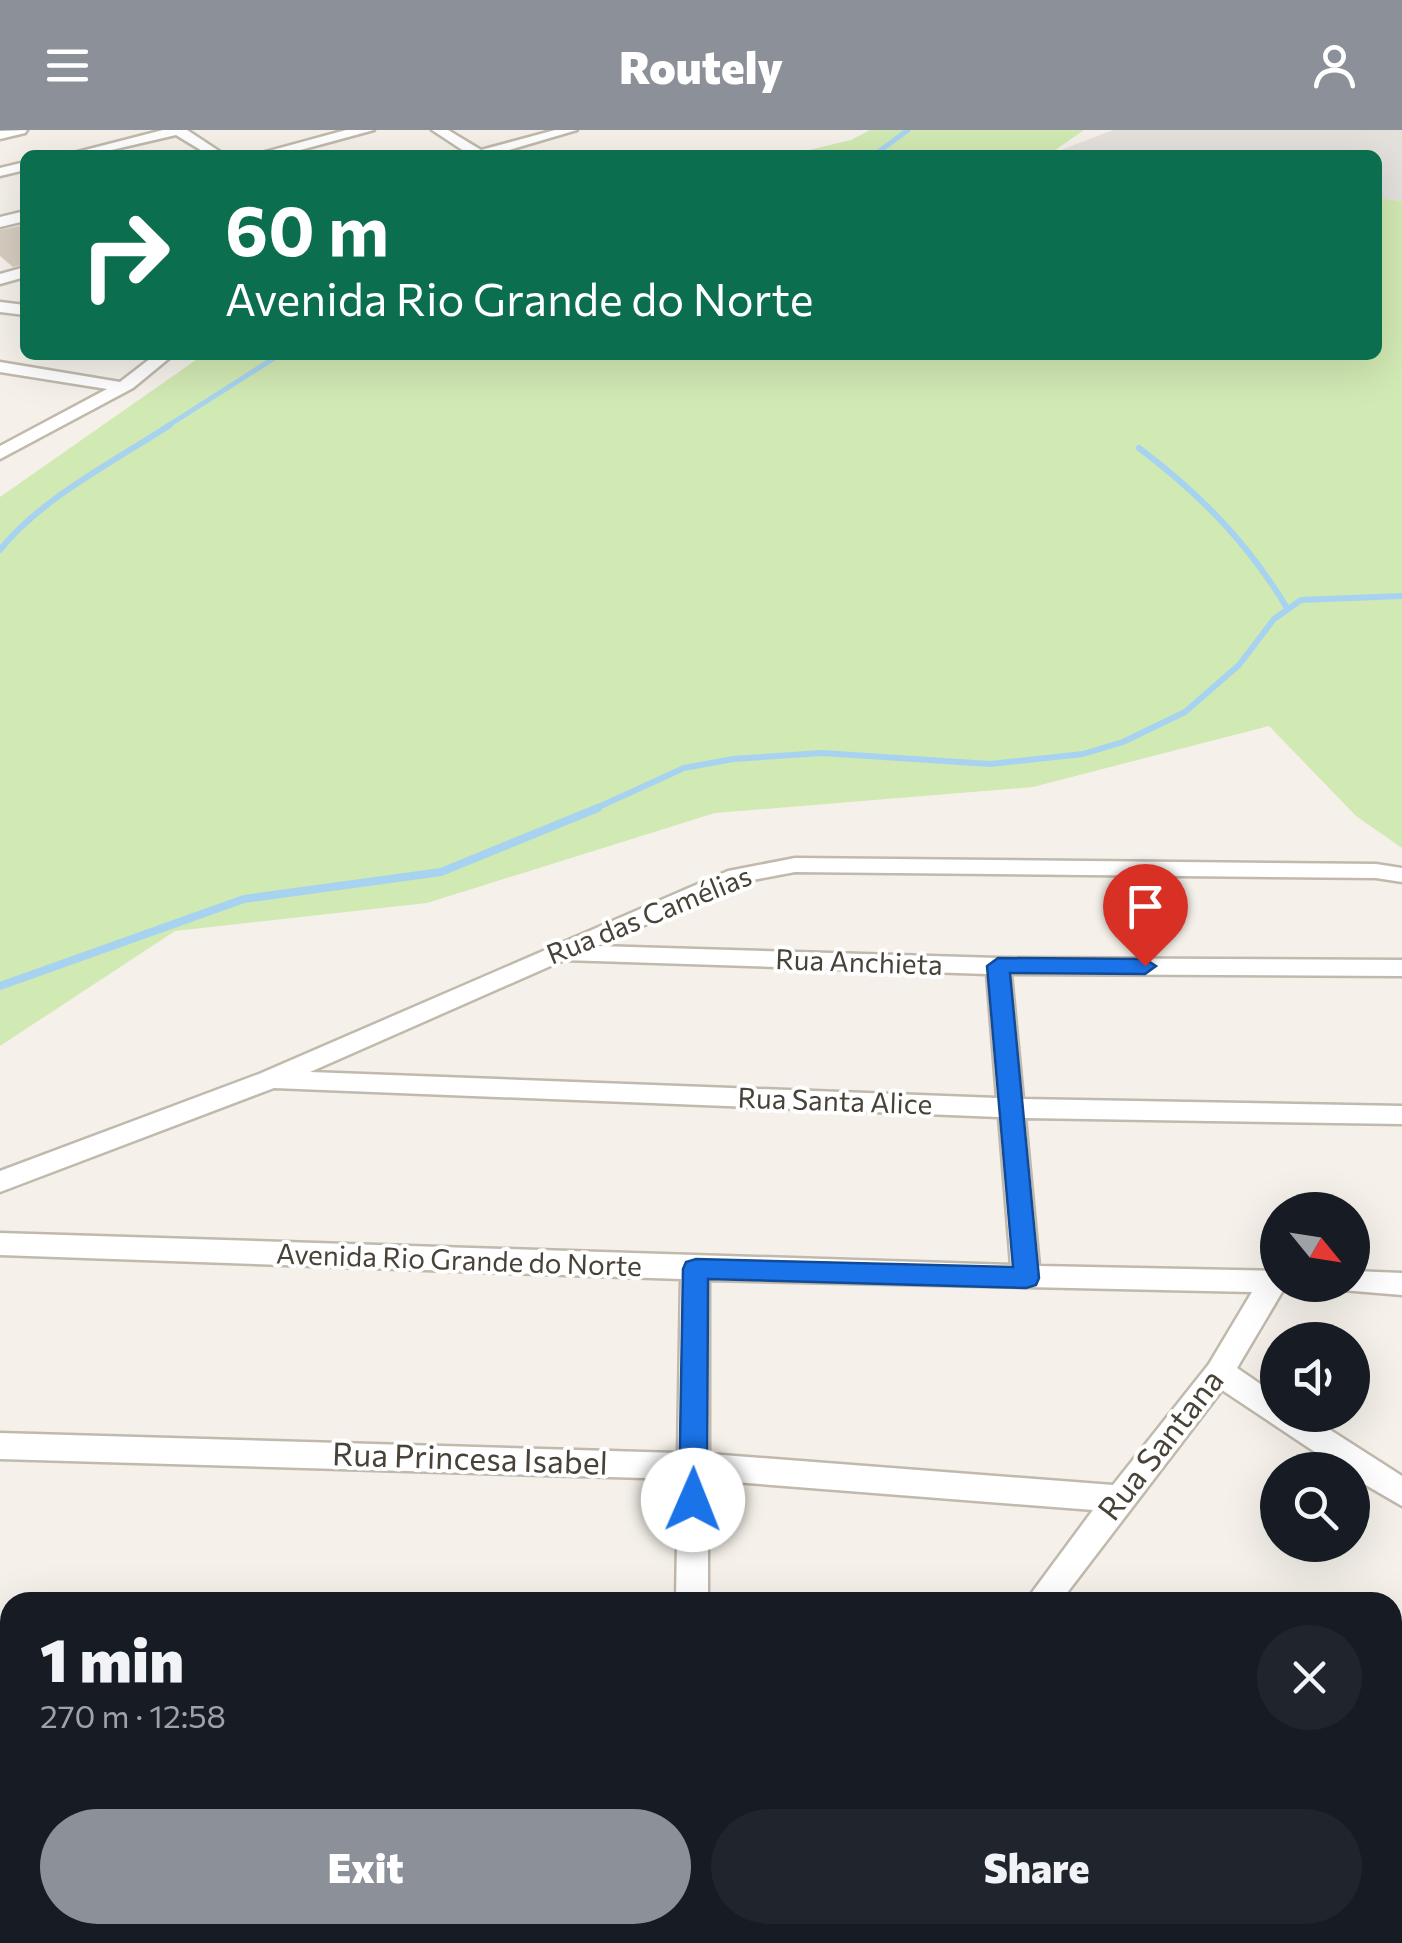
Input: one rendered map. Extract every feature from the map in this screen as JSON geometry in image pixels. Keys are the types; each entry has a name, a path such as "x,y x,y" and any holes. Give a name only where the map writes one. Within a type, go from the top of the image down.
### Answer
{"street":[{"path":"0,135 20,130"},
{"path":"94,150 179,130 210,150"},
{"path":"283,150 366,130"},
{"path":"439,130 470,150"},
{"path":"496,150 570,130"},
{"path":"0,454 122,387 158,360"},
{"path":"0,367 122,387"},
{"path":"0,437 19,442"},
{"name":"Rua das Camélias","path":"0,1182 268,1080 736,876 776,866 1376,872 1402,876"},
{"name":"Rua Anchieta","path":"556,953 998,966 1402,968"},
{"path":"998,966 1026,1278"},
{"name":"Rua Santa Alice","path":"268,1080 1009,1108 1402,1114"},
{"name":"Avenida Rio Grande do Norte","path":"0,1244 696,1269 1260,1282"},
{"path":"692,1592 696,1269"},
{"path":"1370,1283 1402,1284"},
{"name":"Rua Santana","path":"1048,1592 1219,1372 1263,1302"},
{"path":"1219,1372 1260,1400"},
{"path":"1310,1432 1399,1489"},
{"name":"Rua Princesa Isabel","path":"0,1446 694,1466 1118,1499"}],"shaded area":[{"path":"1113,130 1402,130 1402,201 1382,198 1382,150 1061,150"}],"green space":[{"path":"870,130 1084,130 1055,150 809,150 851,140"},
{"path":"1382,198 1402,201 1402,848 1356,816 1269,726 1033,787 715,813 427,903 175,931 0,1046 0,497 196,360 1382,360"}],"building":[{"path":"20,226 20,265 13,267 0,256 0,230"}],"waterway":[{"path":"881,150 908,130"},
{"path":"166,427 271,360"},
{"path":"0,550 57,497 170,425"},
{"path":"1139,448 1221,521 1256,562 1287,608"},
{"path":"592,810 684,768 733,759 822,753 990,764 1083,754 1123,742 1185,712 1239,665 1274,619 1301,600 1402,596"},
{"path":"0,986 244,899 441,872 598,808"}],"route":[{"path":"693,1500 696,1269 809,1269 1026,1278 998,966 1145,966"}]}
